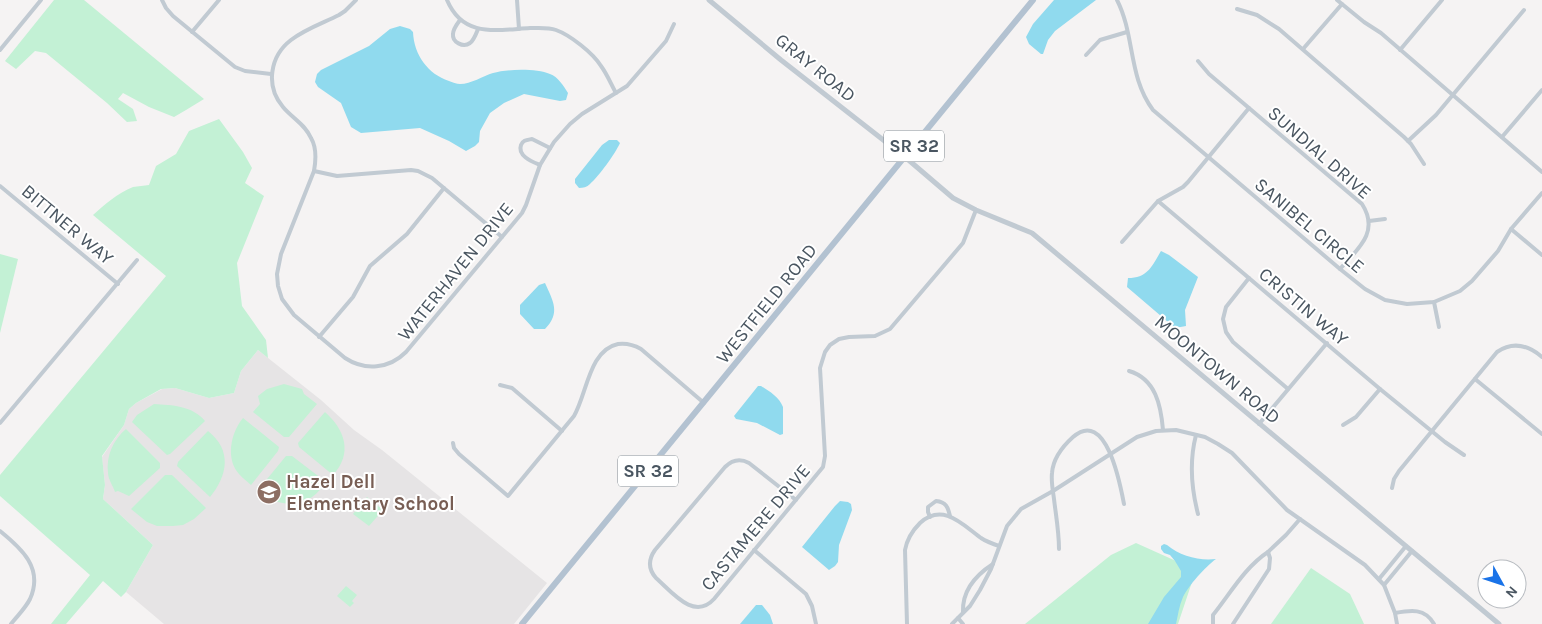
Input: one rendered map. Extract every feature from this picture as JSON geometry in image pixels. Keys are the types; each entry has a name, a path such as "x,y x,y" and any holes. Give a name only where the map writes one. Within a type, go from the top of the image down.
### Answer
{"main road":[{"name":"WESTFIELD ROAD","path":"526,623 1033,0"}],"street":[{"path":"0,50 42,0"},
{"path":"162,0 166,8 230,65 238,69 271,74"},
{"path":"192,32 219,0"},
{"path":"356,0 339,15 288,42 276,58 271,74 273,89 278,100 286,111 305,127 312,138 316,152 314,171 281,254 277,274 280,293 287,306 297,318 320,337 353,297 370,266 407,234 444,188"},
{"path":"447,0 451,9 460,20 478,29 495,31 551,28 566,34 597,60 616,93"},
{"path":"517,0 519,29"},
{"name":"GRAY ROAD","path":"709,0 781,60 905,157"},
{"name":"SANIBEL CIRCLE","path":"1117,0 1123,15 1139,88 1157,115 1340,269 1365,289 1385,300 1408,304 1434,302 1460,291 1472,281 1498,251 1511,229 1542,193"},
{"path":"1337,0 1377,30 1542,172"},
{"path":"1400,50 1442,0"},
{"path":"1303,49 1342,4"},
{"path":"1237,9 1257,15 1268,21 1303,49 1408,141 1424,164"},
{"path":"1408,141 1453,95 1524,10"},
{"path":"460,20 454,29 453,36 454,40 459,44 466,45 469,43 478,29"},
{"name":"WATERHAVEN DRIVE","path":"320,337 348,360 360,366 384,366 406,352 525,208 540,165 564,130 595,105 627,86 666,41 674,24"},
{"path":"1086,55 1100,40 1127,32"},
{"name":"SUNDIAL DRIVE","path":"1198,62 1209,74 1358,200 1366,209 1370,221 1365,240 1340,269"},
{"path":"1502,138 1542,90"},
{"path":"1122,242 1158,201 1183,186 1249,108"},
{"path":"540,165 523,155 521,145 524,141 532,139 550,148"},
{"name":"MOONTOWN ROAD","path":"905,157 953,198 976,210 1032,233 1499,624"},
{"path":"314,171 338,176 411,170 426,175 502,237"},
{"name":"BITTNER WAY","path":"0,186 118,284"},
{"name":"CRISTIN WAY","path":"1158,201 1450,446 1464,454"},
{"name":"CASTAMERE DRIVE","path":"796,500 756,466 745,461 736,460 724,466 652,554 650,566 656,578 689,606 697,608 711,603 754,550 796,500 823,467 825,460 820,368 825,352 830,345 839,339 875,336 890,329 963,243 976,210"},
{"path":"1370,221 1384,219"},
{"path":"1511,229 1542,255"},
{"path":"0,423 137,260"},
{"path":"1249,278 1226,307 1223,319 1226,332 1233,342 1288,389"},
{"path":"1434,302 1439,327"},
{"path":"1260,424 1326,343"},
{"path":"452,443 459,454 508,496 577,411 599,355 607,348 617,344 631,344 641,349 704,403"},
{"path":"1392,488 1396,475 1493,357 1501,350 1511,346 1524,346 1532,349 1542,357"},
{"path":"1129,371 1140,375 1151,386 1160,405 1163,430"},
{"path":"1475,379 1542,434"},
{"path":"500,385 512,388 562,431"},
{"path":"1342,425 1356,417 1380,388"},
{"path":"1059,549 1052,474 1054,463 1063,447 1082,430 1097,433 1103,440 1119,482 1124,504"},
{"path":"952,624 980,590 993,564 1007,526 1016,514 1031,502 1053,491 1109,453 1137,437 1163,430 1182,431 1196,435 1218,444 1232,453 1287,510 1357,558 1379,579 1384,585 1395,613 1397,624"},
{"path":"1196,435 1191,471 1194,499 1198,514"},
{"path":"930,517 928,507 936,501 942,501 946,505 950,516"},
{"path":"907,624 904,559 906,544 916,528 924,520 941,515 950,516 983,539 999,546"},
{"path":"1213,624 1214,615 1248,569 1286,536 1300,519"},
{"path":"0,531 19,546 27,556 34,580 26,606 11,624"},
{"path":"1379,579 1406,546"},
{"path":"754,550 806,594 812,606 816,624"},
{"path":"1384,585 1412,551"},
{"path":"1233,624 1269,569 1270,558 1268,552"},
{"path":"963,613 962,603 969,588 981,572 993,564"},
{"path":"1395,613 1418,610 1426,614 1434,624"},
{"path":"958,618 963,624"}],"shaded area":[{"name":"Hazel Dell Elementary School","path":"258,350 321,400 354,430 382,450 547,583 514,624 164,624 126,592 153,545 103,499 105,485 102,457 124,425 129,409 136,403 162,389 175,388 209,398 234,393 241,371"}],"green space":[{"path":"54,0 84,0 204,99 174,117 149,107 123,93 118,99 133,109 137,121 127,122 46,53 35,51 16,69 5,61"},
{"path":"219,119 252,168 245,183 264,196 237,263 242,306 266,340 268,358 258,350 241,371 234,393 209,398 175,388 161,389 129,409 124,425 102,456 105,485 103,499 153,545 126,592 121,597 103,581 66,624 51,624 90,575 0,496 0,475 166,276 93,215 127,190 133,187 149,185 156,166 176,154 189,131"},
{"path":"0,254 18,259 0,333"},
{"path":"284,384 302,389 304,394 317,404 289,437 284,437 253,412 260,404 258,396 267,389"},
{"path":"154,404 188,409 205,421 167,455 132,422 137,415"},
{"path":"325,412 338,426 344,442 343,458 333,475 299,447 298,443"},
{"path":"243,418 279,447 278,451 251,485 235,468 231,453 235,431"},
{"path":"126,429 160,463 160,468 129,496 118,491 115,492 109,478 108,467 111,449 117,438"},
{"path":"208,431 221,446 225,463 221,480 210,497 177,466 178,462"},
{"path":"286,456 292,456 326,482 316,494 305,501 291,504 277,502 258,490"},
{"path":"165,475 172,475 206,508 194,519 183,525 157,526 147,522 131,509"},
{"path":"367,497 383,510 369,526 353,514"},
{"path":"1136,543 1196,570 1178,624 1025,624 1111,555"},
{"path":"1311,568 1350,594 1364,624 1271,624"},
{"path":"346,586 357,595 350,607 337,596"}],"water":[{"path":"1054,0 1096,0 1055,31 1048,40 1043,54 1041,54 1029,44 1026,37 1033,24"},
{"path":"400,26 413,32 416,48 423,63 441,78 460,84 468,83 489,74 513,70 544,72 553,75 562,84 568,93 566,100 560,101 524,94 504,103 490,113 480,131 479,142 466,151 420,128 361,133 351,127 341,103 318,87 315,82 317,74 321,70 369,46 390,29"},
{"path":"609,140 617,140 620,143 594,180 586,187 579,188 575,183 575,179 602,145"},
{"path":"1161,251 1198,277 1185,310 1186,326 1175,328 1127,287 1128,278 1140,276 1149,270"},
{"path":"545,283 554,307 553,318 545,329 534,329 520,314 520,305 539,285"},
{"path":"758,386 770,392 781,403 783,407 783,434 780,435 757,423 736,419 734,416"},
{"path":"840,501 851,504 852,510 839,545 838,562 829,570 802,547"},
{"path":"1164,544 1190,557 1216,559 1198,576 1186,592 1180,604 1176,624 1148,624 1164,597 1181,577 1181,571 1175,561 1161,549 1161,546"},
{"path":"756,605 762,605 770,615 773,624 740,624"}],"place":[{"name":"Hazel Dell Elementary School","path":"269,492"}]}
